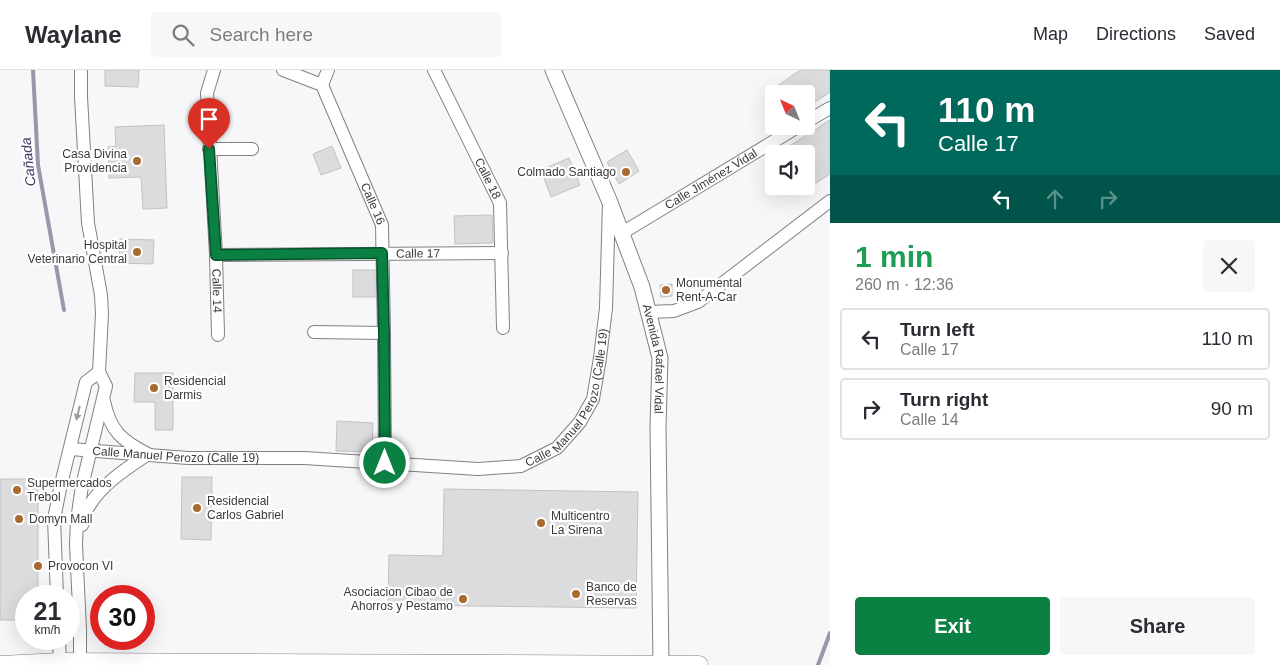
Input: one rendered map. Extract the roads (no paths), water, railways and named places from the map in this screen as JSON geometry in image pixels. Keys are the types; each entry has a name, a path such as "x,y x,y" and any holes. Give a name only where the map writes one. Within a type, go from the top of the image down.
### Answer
{"highway":[{"path":"1,665 698,665"}],"main road":[{"name":"Avenida Rafael Vidal","path":"553,70 622,233 642,287 660,358 658,427 661,665"}],"street":[{"path":"79,664 80,630 76,544 82,486 106,386 99,372 101,295 88,223 81,70"},
{"name":"Calle 14","path":"214,70 206,93 216,255 218,335"},
{"path":"282,70 322,85 328,70"},
{"name":"Calle 18","path":"434,70 500,203 503,328"},
{"name":"Calle 16","path":"322,85 382,225 385,463"},
{"path":"815,117 830,108"},
{"name":"Calle Jiménez Vidal","path":"622,233 784,135"},
{"path":"209,149 252,149"},
{"name":"Calle Manuel Perozo (Calle 19)","path":"70,449 188,458 304,458 478,469 520,466 557,448 580,422 593,399 606,308 609,200"},
{"path":"648,312 674,311 698,302 830,201"},
{"name":"Calle 17","path":"216,255 502,253"},
{"path":"314,332 384,333"},
{"path":"57,585 54,519 86,382 99,372"},
{"path":"76,544 88,507 114,478 148,454 120,436 112,427 107,417 103,398"},
{"path":"0,658 32,659 60,664 59,650"}],"waterway":[{"name":"Cañada","path":"33,70 38,165 64,310"},
{"path":"818,665 830,633"}],"place":[{"name":"Casa Divina Providencia","path":"137,161"},
{"name":"Colmado Santiago","path":"626,172"},
{"name":"Hospital Veterinario Central","path":"137,252"},
{"name":"Monumental Rent-A-Car","path":"666,290"},
{"name":"Residencial Darmis","path":"154,388"},
{"name":"Supermercados Trebol","path":"17,490"},
{"name":"Residencial Carlos Gabriel","path":"197,508"},
{"name":"Domyn Mall","path":"19,519"},
{"name":"Multicentro La Sirena","path":"541,523"},
{"name":"Provocon VI","path":"38,566"},
{"name":"Banco de Reservas","path":"576,594"},
{"name":"Asociacion Cibao de Ahorros y Pestamo","path":"463,599"}]}
